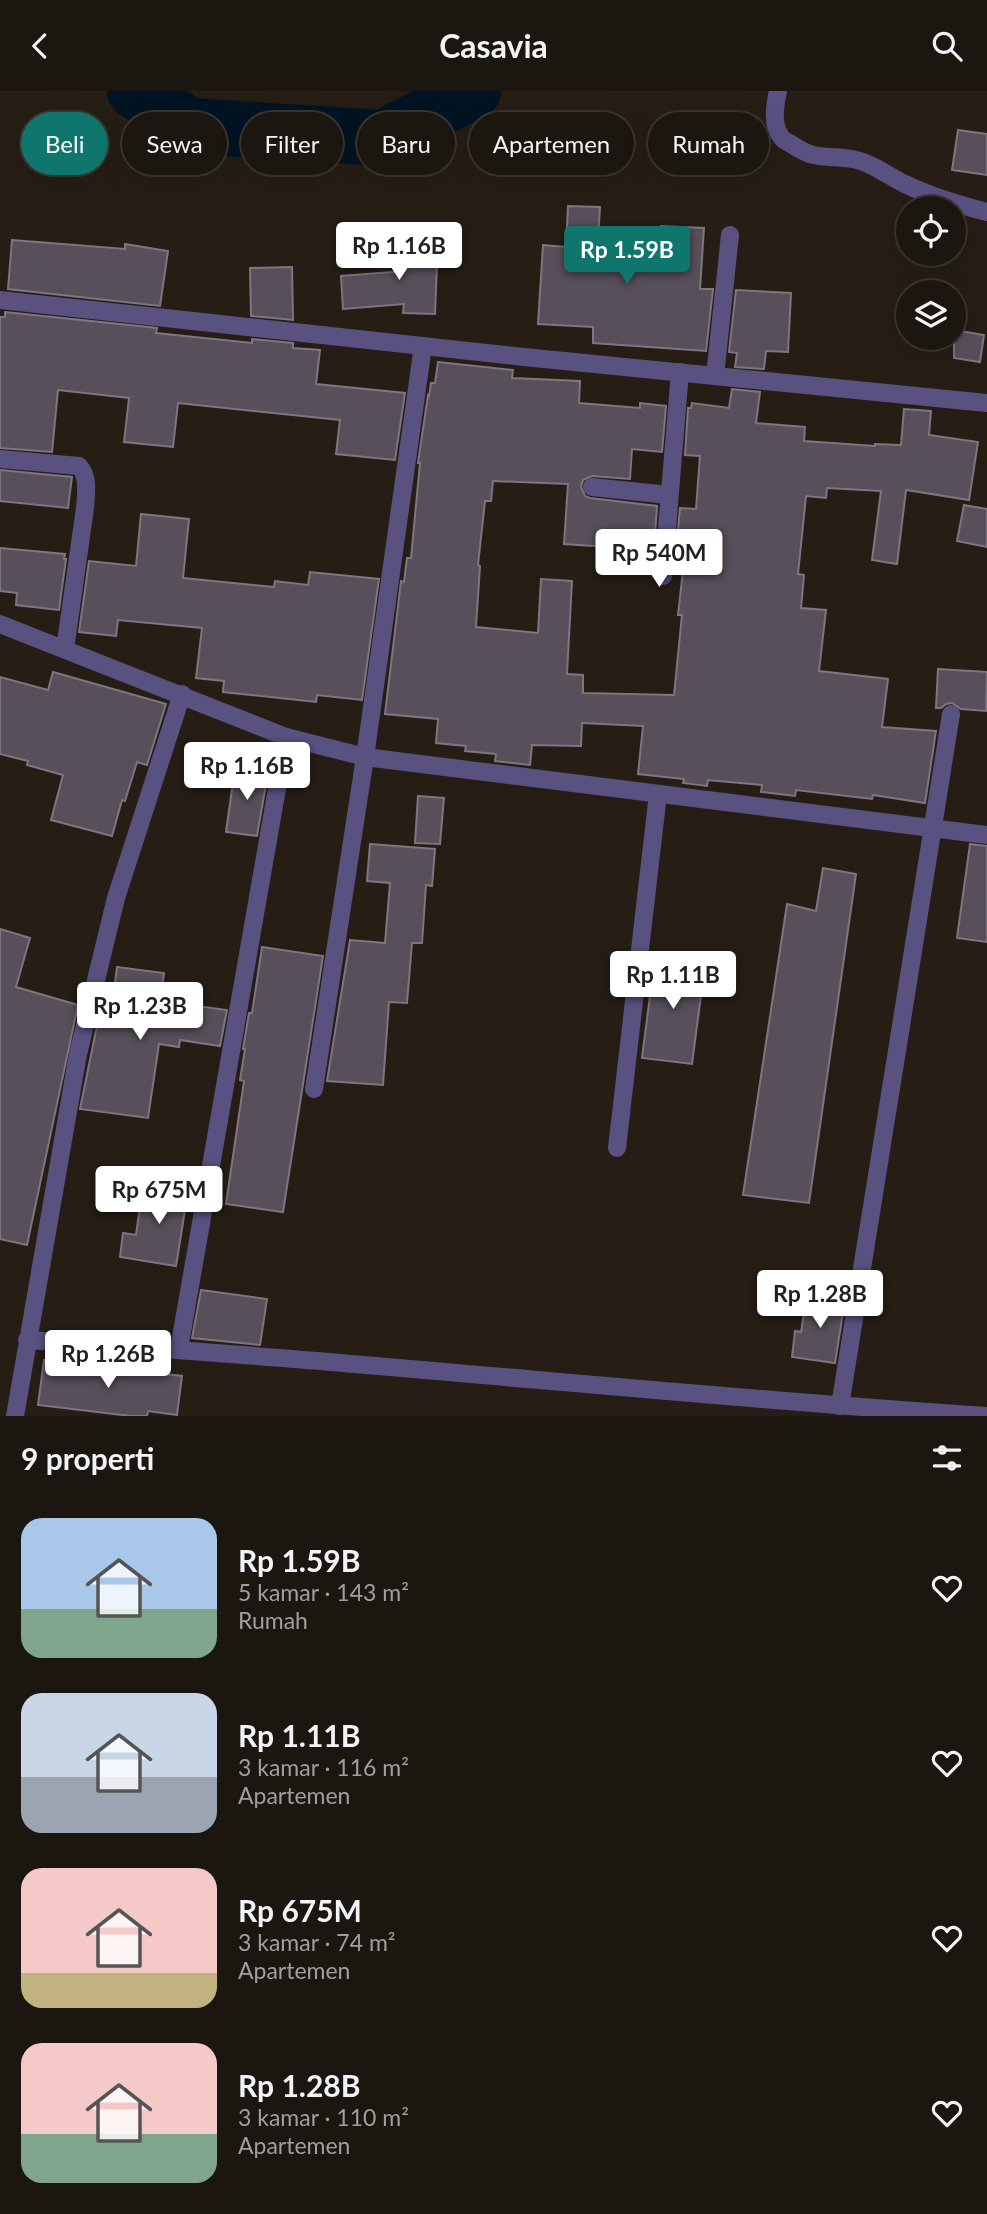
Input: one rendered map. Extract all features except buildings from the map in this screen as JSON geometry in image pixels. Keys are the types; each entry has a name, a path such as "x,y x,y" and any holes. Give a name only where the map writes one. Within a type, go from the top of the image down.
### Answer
{"street":[{"path":"778,91 776,124 782,138 800,150 815,157 851,158 864,162 906,184 954,204 987,212"},
{"path":"715,376 730,235"},
{"path":"0,300 987,403"},
{"path":"314,1089 424,346"},
{"path":"663,576 680,372"},
{"path":"0,459 79,466 84,471 85,507 65,649"},
{"path":"592,487 669,495"},
{"path":"0,624 286,737 365,757 987,835"},
{"path":"15,1416 78,1054 116,898 182,694"},
{"path":"840,1406 951,714"},
{"path":"178,1349 286,737"},
{"path":"617,1148 658,794"},
{"path":"27,1340 178,1349 840,1406 987,1416"}],"waterway":[{"path":"135,91 190,126 383,138 473,91"}]}
